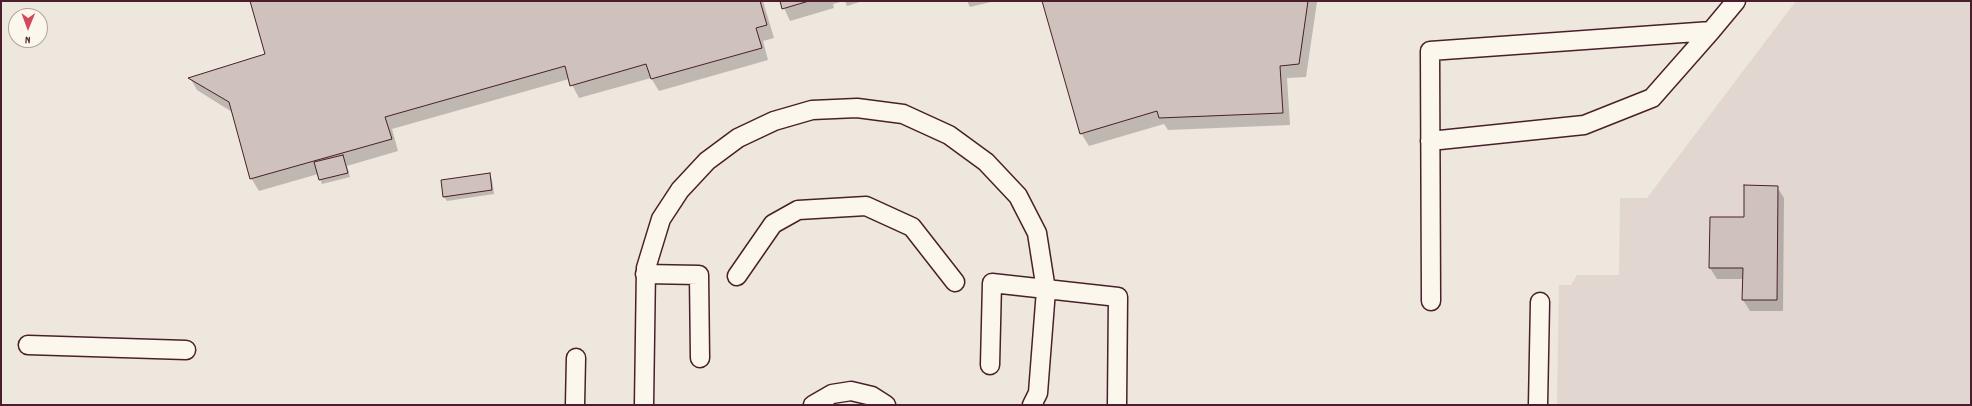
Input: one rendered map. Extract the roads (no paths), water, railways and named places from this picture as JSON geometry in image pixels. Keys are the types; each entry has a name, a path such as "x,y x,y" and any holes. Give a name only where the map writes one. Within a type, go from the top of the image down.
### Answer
{"lane":[{"path":"1430,141 1584,125 1652,98 1736,1"},
{"path":"1431,301 1430,51 1711,31"},
{"path":"644,405 645,274 661,219 680,190 707,161 738,138 774,121 812,110 857,108 903,114 948,135 986,162 1018,196 1037,233 1046,290 1038,392 1032,405"},
{"path":"737,276 773,224 798,210 866,206 912,227 955,282"},
{"path":"645,274 699,275 700,358"},
{"path":"990,365 992,283 1118,297 1117,405"},
{"path":"1538,405 1540,302"},
{"path":"28,346 186,350"},
{"path":"574,405 576,358"},
{"path":"813,405 832,394 851,391 872,396 886,405"}]}
